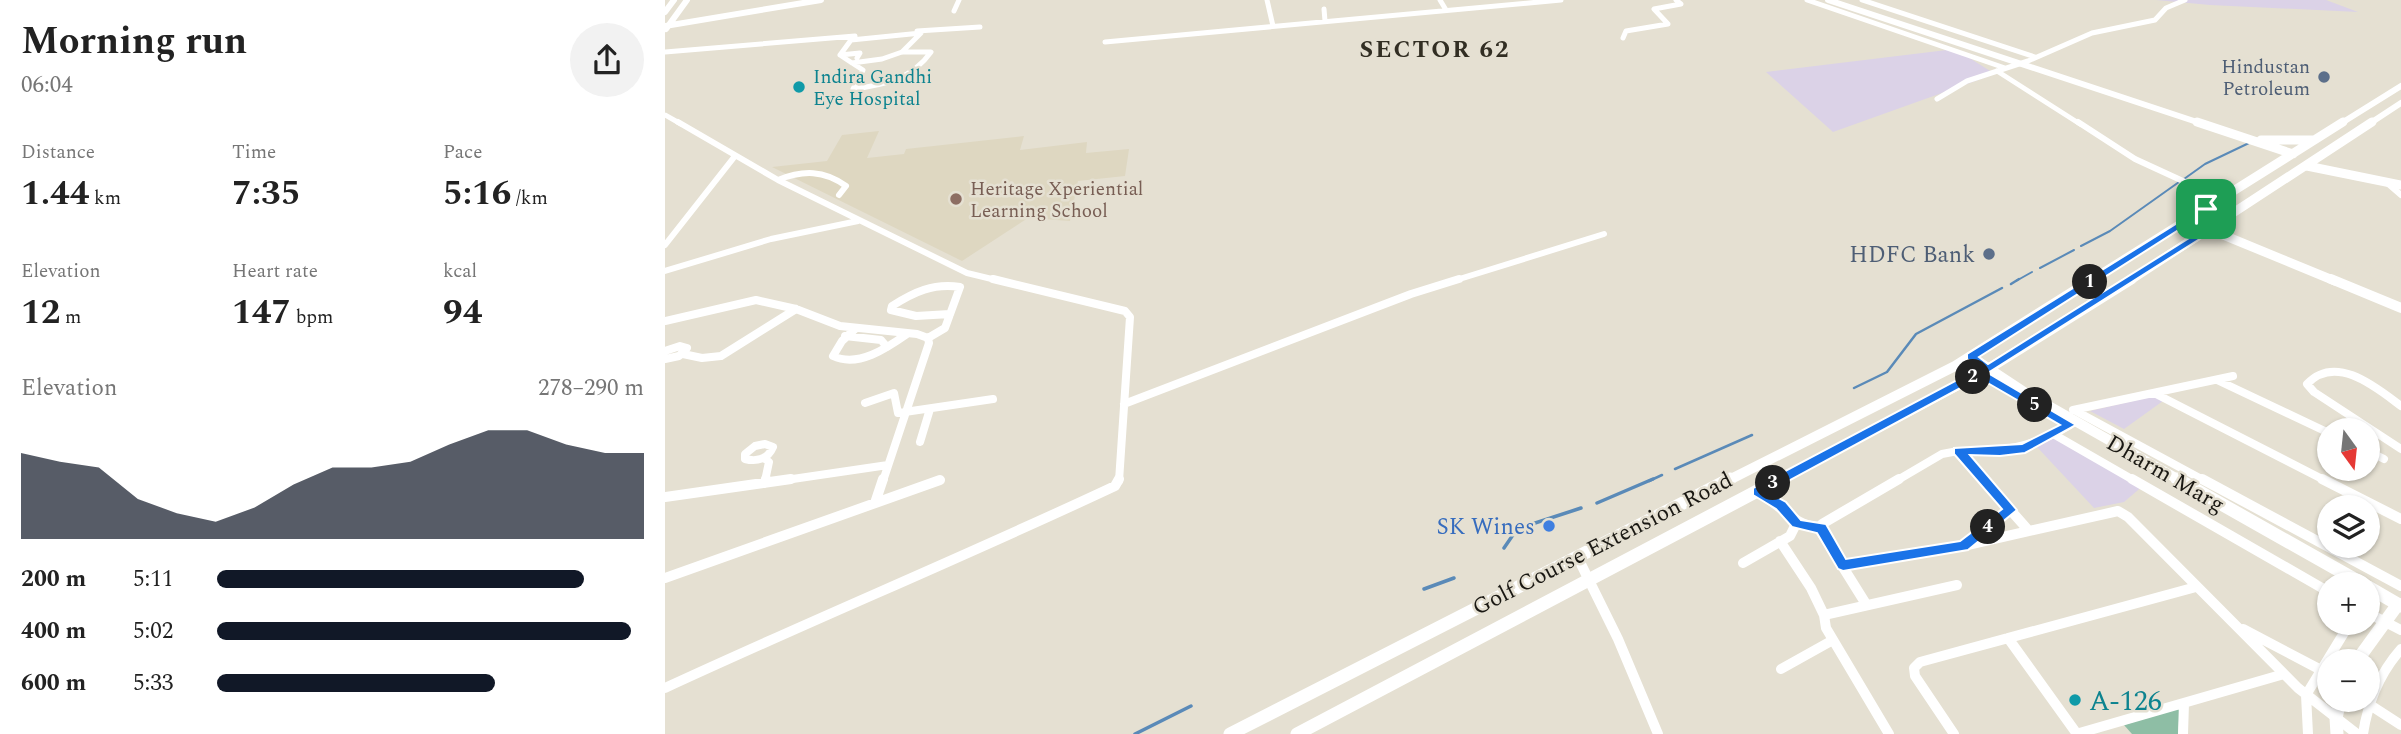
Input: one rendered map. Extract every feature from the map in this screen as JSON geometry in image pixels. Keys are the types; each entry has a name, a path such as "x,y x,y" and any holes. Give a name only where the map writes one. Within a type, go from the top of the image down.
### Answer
{"main road":[{"path":"665,12 674,0"},
{"path":"666,27 687,0"},
{"path":"666,27 821,0"},
{"path":"1828,0 2295,153"},
{"path":"1841,0 2031,59 2257,141 2315,140"},
{"name":"Golf Course Extension Road","path":"1230,734 1966,359 2401,86"},
{"path":"2379,99 2400,104"},
{"name":"Golf Course Extension Road","path":"1297,734 1984,371 2211,230 2400,104"},
{"path":"2326,132 2346,139"},
{"path":"2257,141 2274,164"},
{"path":"2308,165 2401,184"},
{"path":"2308,165 2401,184"},
{"path":"2206,209 2228,218"},
{"path":"2211,230 2401,308"},
{"path":"2047,310 2069,319"},
{"name":"Dharm Marg","path":"1966,359 2070,425 2329,572"},
{"name":"Dharm Marg","path":"1984,371 2342,572"},
{"path":"2380,595 2399,608"},
{"path":"2380,599 2399,608"},
{"path":"2365,649 2399,608"}],"street":[{"path":"954,10 959,0"},
{"path":"1267,0 1273,26"},
{"path":"1440,0 1446,10"},
{"path":"1105,42 1561,0"},
{"path":"1623,38 1626,31 1668,24 1654,9 1681,4 1676,0"},
{"path":"1807,0 2005,68"},
{"path":"1861,0 2031,59"},
{"path":"1937,99 1967,82 2098,31 2155,20 2166,8 2185,0"},
{"path":"1324,9 1325,21"},
{"path":"1869,21 1879,17"},
{"path":"665,52 980,27"},
{"path":"1242,29 1244,41"},
{"path":"840,55 852,39 921,33 914,45 885,60 854,61"},
{"path":"1920,39 1932,35"},
{"path":"840,55 854,61 863,70 853,89 899,80 925,64 931,52 900,52"},
{"path":"840,55 860,53 854,61"},
{"path":"1997,71 2135,159 2222,199"},
{"path":"665,115 778,180 967,273 1125,311 1130,317 1119,482 1115,486 994,543 789,631 665,688"},
{"path":"665,245 735,156"},
{"path":"778,180 792,174 818,171 846,186 839,195"},
{"path":"2386,182 2401,195"},
{"path":"665,271 771,239 859,220"},
{"path":"1124,404 1411,294 1604,234"},
{"path":"929,338 945,328 960,288 944,284 921,288 891,308 916,316 950,314"},
{"path":"665,321 749,300 769,301 855,329 922,335 929,338"},
{"path":"665,359 683,354 702,358 721,356 796,309"},
{"path":"855,329 845,336 834,356 838,360 856,359 887,347 907,334"},
{"path":"845,336 881,340 887,347"},
{"path":"875,503 929,338"},
{"path":"665,351 683,346 687,348 683,354"},
{"path":"2401,406 2350,373 2333,372 2313,377 2307,384 2314,392 2401,449"},
{"path":"2060,413 2233,376"},
{"path":"2217,380 2317,427"},
{"path":"865,403 894,393 897,396 896,411 906,412 993,399"},
{"path":"2154,393 2401,519"},
{"path":"920,442 930,409"},
{"path":"2074,410 2401,586"},
{"path":"1757,492 1781,505 1796,524 1810,528 1821,527 1921,464 1949,451 2013,451 2055,435 2070,425"},
{"path":"2055,435 2317,585"},
{"path":"1958,451 2029,531"},
{"path":"2380,457 2384,459"},
{"path":"764,458 769,462 765,483"},
{"path":"665,497 888,465"},
{"path":"665,578 940,480"},
{"path":"1963,546 2010,510"},
{"path":"1843,565 1963,546 2118,511 2129,517 2337,726 2357,734"},
{"path":"1743,563 1790,536 1796,524"},
{"path":"1821,527 1866,604"},
{"path":"1780,541 1811,588 1833,640 1889,734"},
{"path":"1577,556 1590,579 1658,734"},
{"path":"1824,615 1957,585"},
{"path":"1954,734 1915,676 1914,668 1920,662 2196,587"},
{"path":"2380,619 2401,630"},
{"path":"2234,625 2317,668"},
{"path":"2008,638 2076,734 2284,674"},
{"path":"1780,669 1833,640"},
{"path":"2380,679 2401,649"},
{"path":"2308,734 2306,695 2317,677"},
{"path":"2183,734 2184,703"},
{"path":"2380,711 2401,725"},
{"path":"2363,734 2366,712"}],"shaded area":[{"path":"2156,0 2326,0 2358,12 2210,5"},
{"path":"1955,49 1995,74 1833,132 1766,72"},
{"name":"Heritage Xperiential Learning School","path":"879,131 867,158 904,154 906,149 1024,136 1020,150 1087,142 1086,153 1129,149 1125,176 1078,181 1070,221 1028,218 962,261 772,167 827,161 842,135"},
{"path":"2154,396 2163,401 2124,429 2090,411"},
{"path":"2056,436 2144,485 2124,502 2094,508 2037,447"}],"green space":[{"path":"2180,707 2178,734 2132,734 2124,725"}],"waterway":[{"path":"2184,179 2205,164 2249,143"},
{"path":"2081,246 2110,231 2179,182"},
{"path":"2040,268 2074,250"},
{"path":"2016,281 2032,272"},
{"path":"2011,284 2019,279"},
{"path":"1854,388 1887,372 1916,334 2002,288"},
{"path":"1675,469 1752,435"},
{"path":"1649,481 1662,475"},
{"path":"1597,503 1653,479"},
{"path":"1504,548 1517,529 1581,508"},
{"path":"1424,589 1454,578"},
{"path":"1135,734 1191,706"}],"place":[{"name":"Hindustan Petroleum","path":"2324,77"},
{"name":"Indira Gandhi Eye Hospital","path":"799,87"},
{"name":"Heritage Xperiential Learning School","path":"956,199"},
{"name":"HDFC Bank","path":"1989,254"},
{"name":"SK Wines","path":"1549,526"},
{"name":"A-126","path":"2075,700"}],"district":[{"name":"SECTOR 62","path":"1435,49"}],"route":[{"path":"2206,209 1971,356 1988,369 1757,492 1781,505 1796,524 1810,528 1821,527 1821,532 1843,565 1963,546 2010,510 1958,451 2013,451 2055,435 2070,425 1980,373 1988,369 2069,319 2228,218 2206,209"}]}
